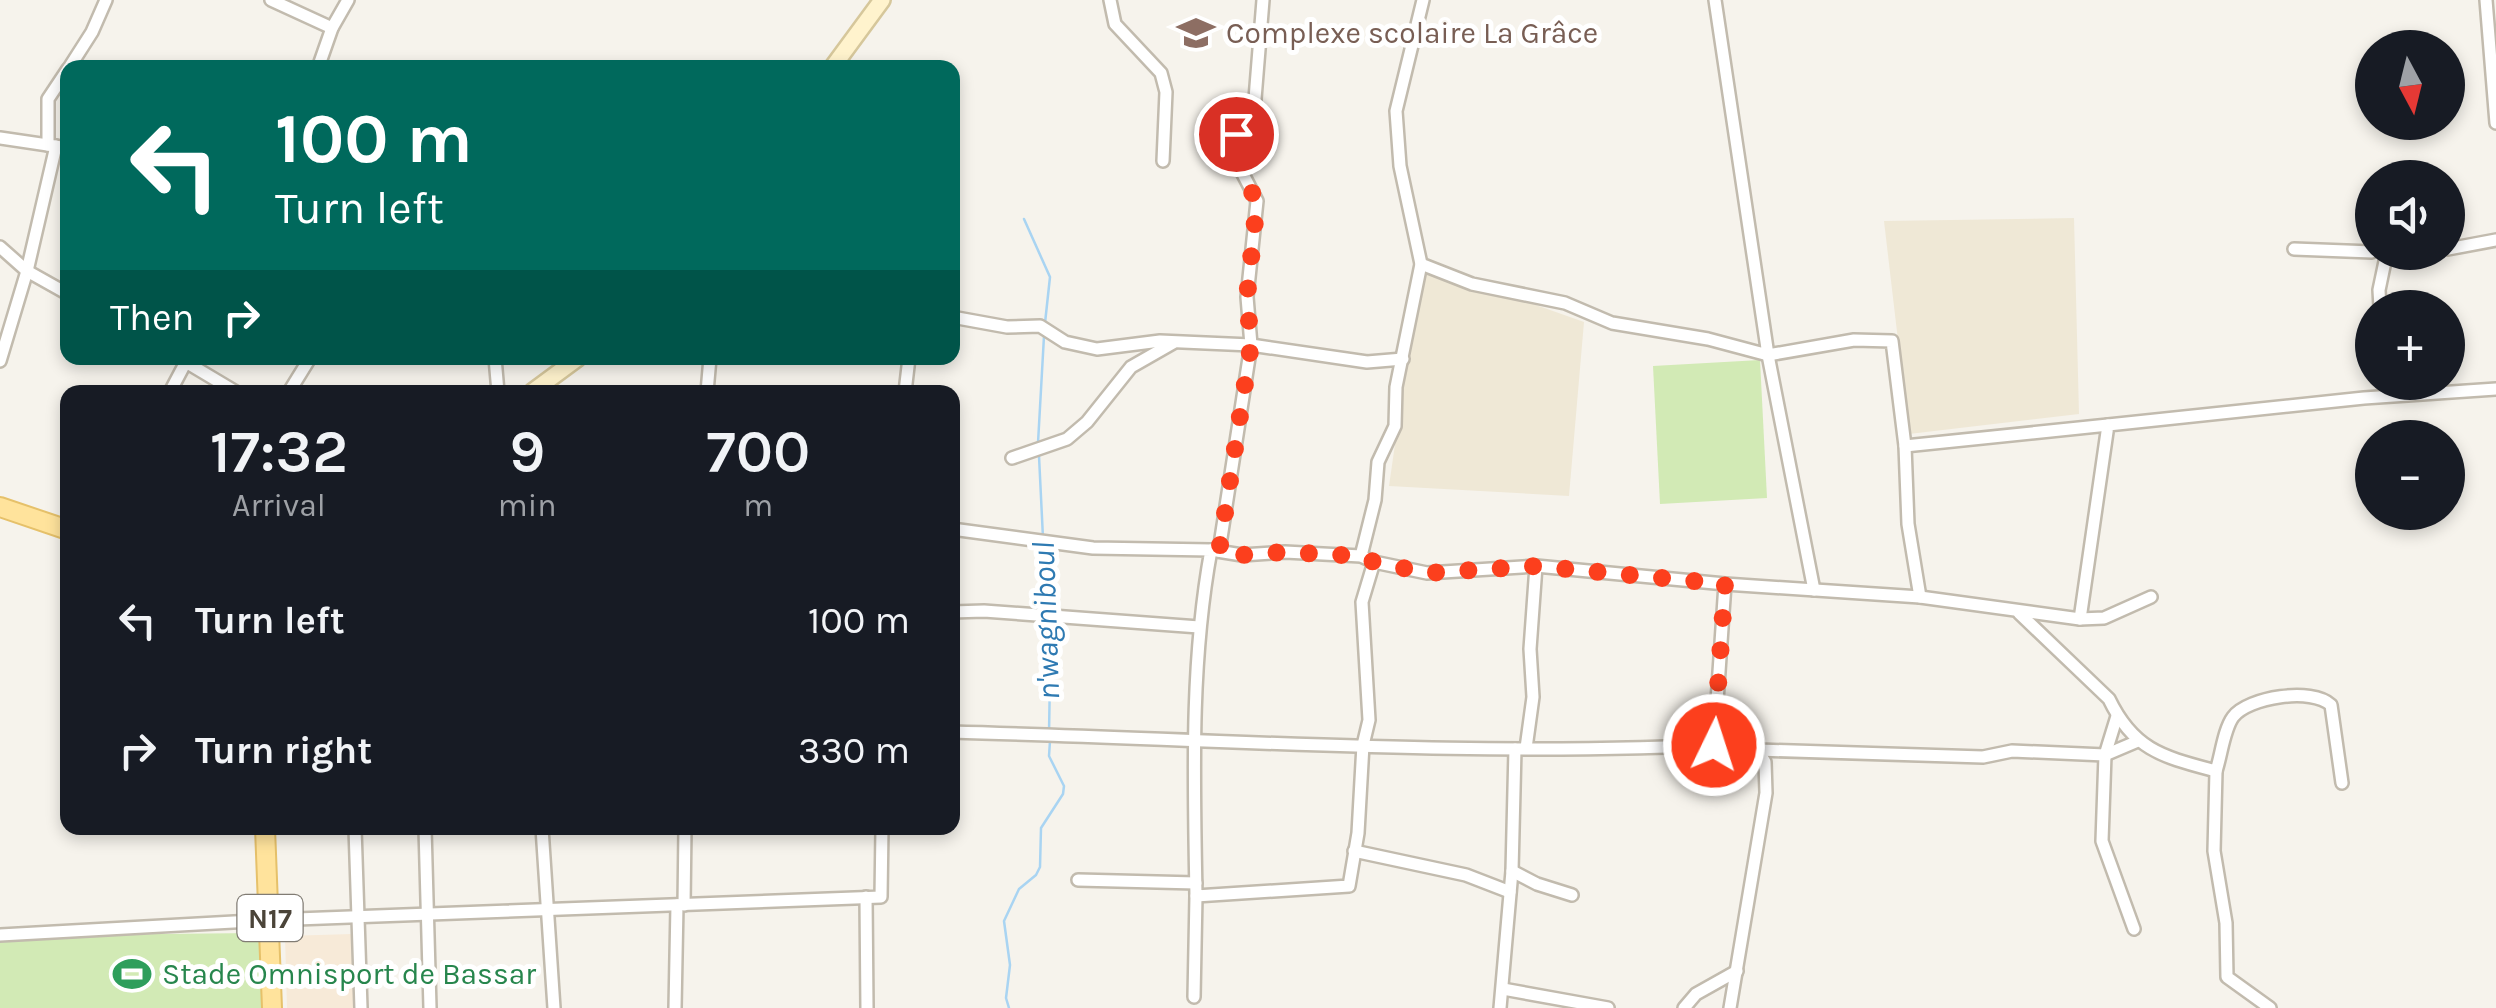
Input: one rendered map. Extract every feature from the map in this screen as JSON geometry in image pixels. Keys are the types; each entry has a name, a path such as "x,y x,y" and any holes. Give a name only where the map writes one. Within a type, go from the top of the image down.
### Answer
{"main road":[{"path":"0,507 60,527"},
{"name":"N17","path":"265,835 272,1008"}],"street":[{"path":"73,60 92,32 106,0"},
{"path":"271,0 332,28"},
{"path":"321,60 332,28 348,0"},
{"path":"838,60 882,0"},
{"path":"1110,0 1115,24 1161,73 1166,92 1163,161"},
{"path":"1194,998 1199,627 1251,345 1247,297 1257,202 1231,152 1236,134 1254,112 1263,0"},
{"path":"1360,556 1375,500 1378,462 1395,426 1396,387 1421,264 1400,166 1396,111 1423,0"},
{"path":"1715,0 1768,356 1814,590"},
{"path":"2486,0 2496,123"},
{"path":"0,361 57,147 48,99 60,80"},
{"path":"0,138 57,147"},
{"path":"2465,246 2496,240"},
{"path":"0,248 27,271 60,290"},
{"path":"2294,249 2355,251"},
{"path":"1421,264 1472,284 1565,304 1612,323 1708,339 1768,356 1854,340 1892,341 1905,446 1908,524 1920,598"},
{"path":"960,318 1022,328 1040,326 1065,342 1097,348 1177,342 1251,345 1367,362 1403,360"},
{"path":"1012,458 1067,439 1088,422 1132,368 1177,342"},
{"path":"193,365 225,385"},
{"path":"541,385 569,365"},
{"path":"2465,391 2496,389"},
{"path":"1905,446 2355,399"},
{"path":"2080,619 2108,425"},
{"path":"960,530 1093,548 1360,556 1427,573 1536,566 1920,598 2080,619 2104,618 2151,598"},
{"path":"1078,880 1196,889 1349,886 1369,720 1362,602 1374,562"},
{"path":"1500,1008 1521,748 1533,696 1530,649 1536,566"},
{"path":"1714,745 1725,584"},
{"path":"960,612 1199,627"},
{"path":"2019,613 2109,699 2117,716 2138,741 2162,756 2216,771"},
{"path":"2270,1008 2226,977 2226,923 2214,851 2216,771 2231,719 2242,708 2303,693 2324,698 2330,704 2342,784"},
{"path":"2117,716 2105,755 2102,842 2134,930"},
{"path":"960,732 1296,746 1521,748 1738,744 1758,750 1983,757 2012,751 2105,755 2138,741"},
{"path":"1730,1008 1766,793 1765,762 1758,750"},
{"path":"355,835 361,1008"},
{"path":"425,835 430,1008"},
{"path":"543,835 554,1008"},
{"path":"675,1008 685,835"},
{"path":"0,936 270,920 880,897 882,835"},
{"path":"1354,851 1466,874 1510,892"},
{"path":"1512,870 1537,884 1572,895"},
{"path":"866,898 868,1008"},
{"path":"1684,1008 1696,994 1736,971"},
{"path":"1504,989 1608,1008"}],"shaded area":[{"path":"2074,218 2079,414 1909,434 1884,221"},
{"path":"1421,264 1584,322 1569,496 1389,486"},
{"path":"352,934 354,1008 287,1008 285,936"}],"green space":[{"path":"1760,360 1767,498 1660,504 1653,366"},
{"name":"Stade Omnisport de Bassar","path":"264,933 263,1008 0,1008 0,939"}],"waterway":[{"name":"n'wagniboul","path":"1024,219 1050,277 1045,323"},
{"name":"n'wagniboul","path":"1038,443 1044,336"},
{"name":"n'wagniboul","path":"1039,456 1043,538"},
{"name":"n'wagniboul","path":"1044,546 1051,613"},
{"name":"n'wagniboul","path":"1049,733 1051,621"},
{"name":"n'wagniboul","path":"1009,1008 1006,998 1010,965 1004,921 1019,889 1040,867 1041,828 1063,794 1064,786 1049,756 1050,741"}],"place":[{"name":"Complexe scolaire La Grâce","path":"1196,33"},
{"name":"Stade Omnisport de Bassar","path":"132,974"}],"route":[{"path":"1236,134 1231,152 1257,202 1247,297 1251,345 1219,552 1360,556 1427,573 1536,566 1725,584 1714,745"}]}
